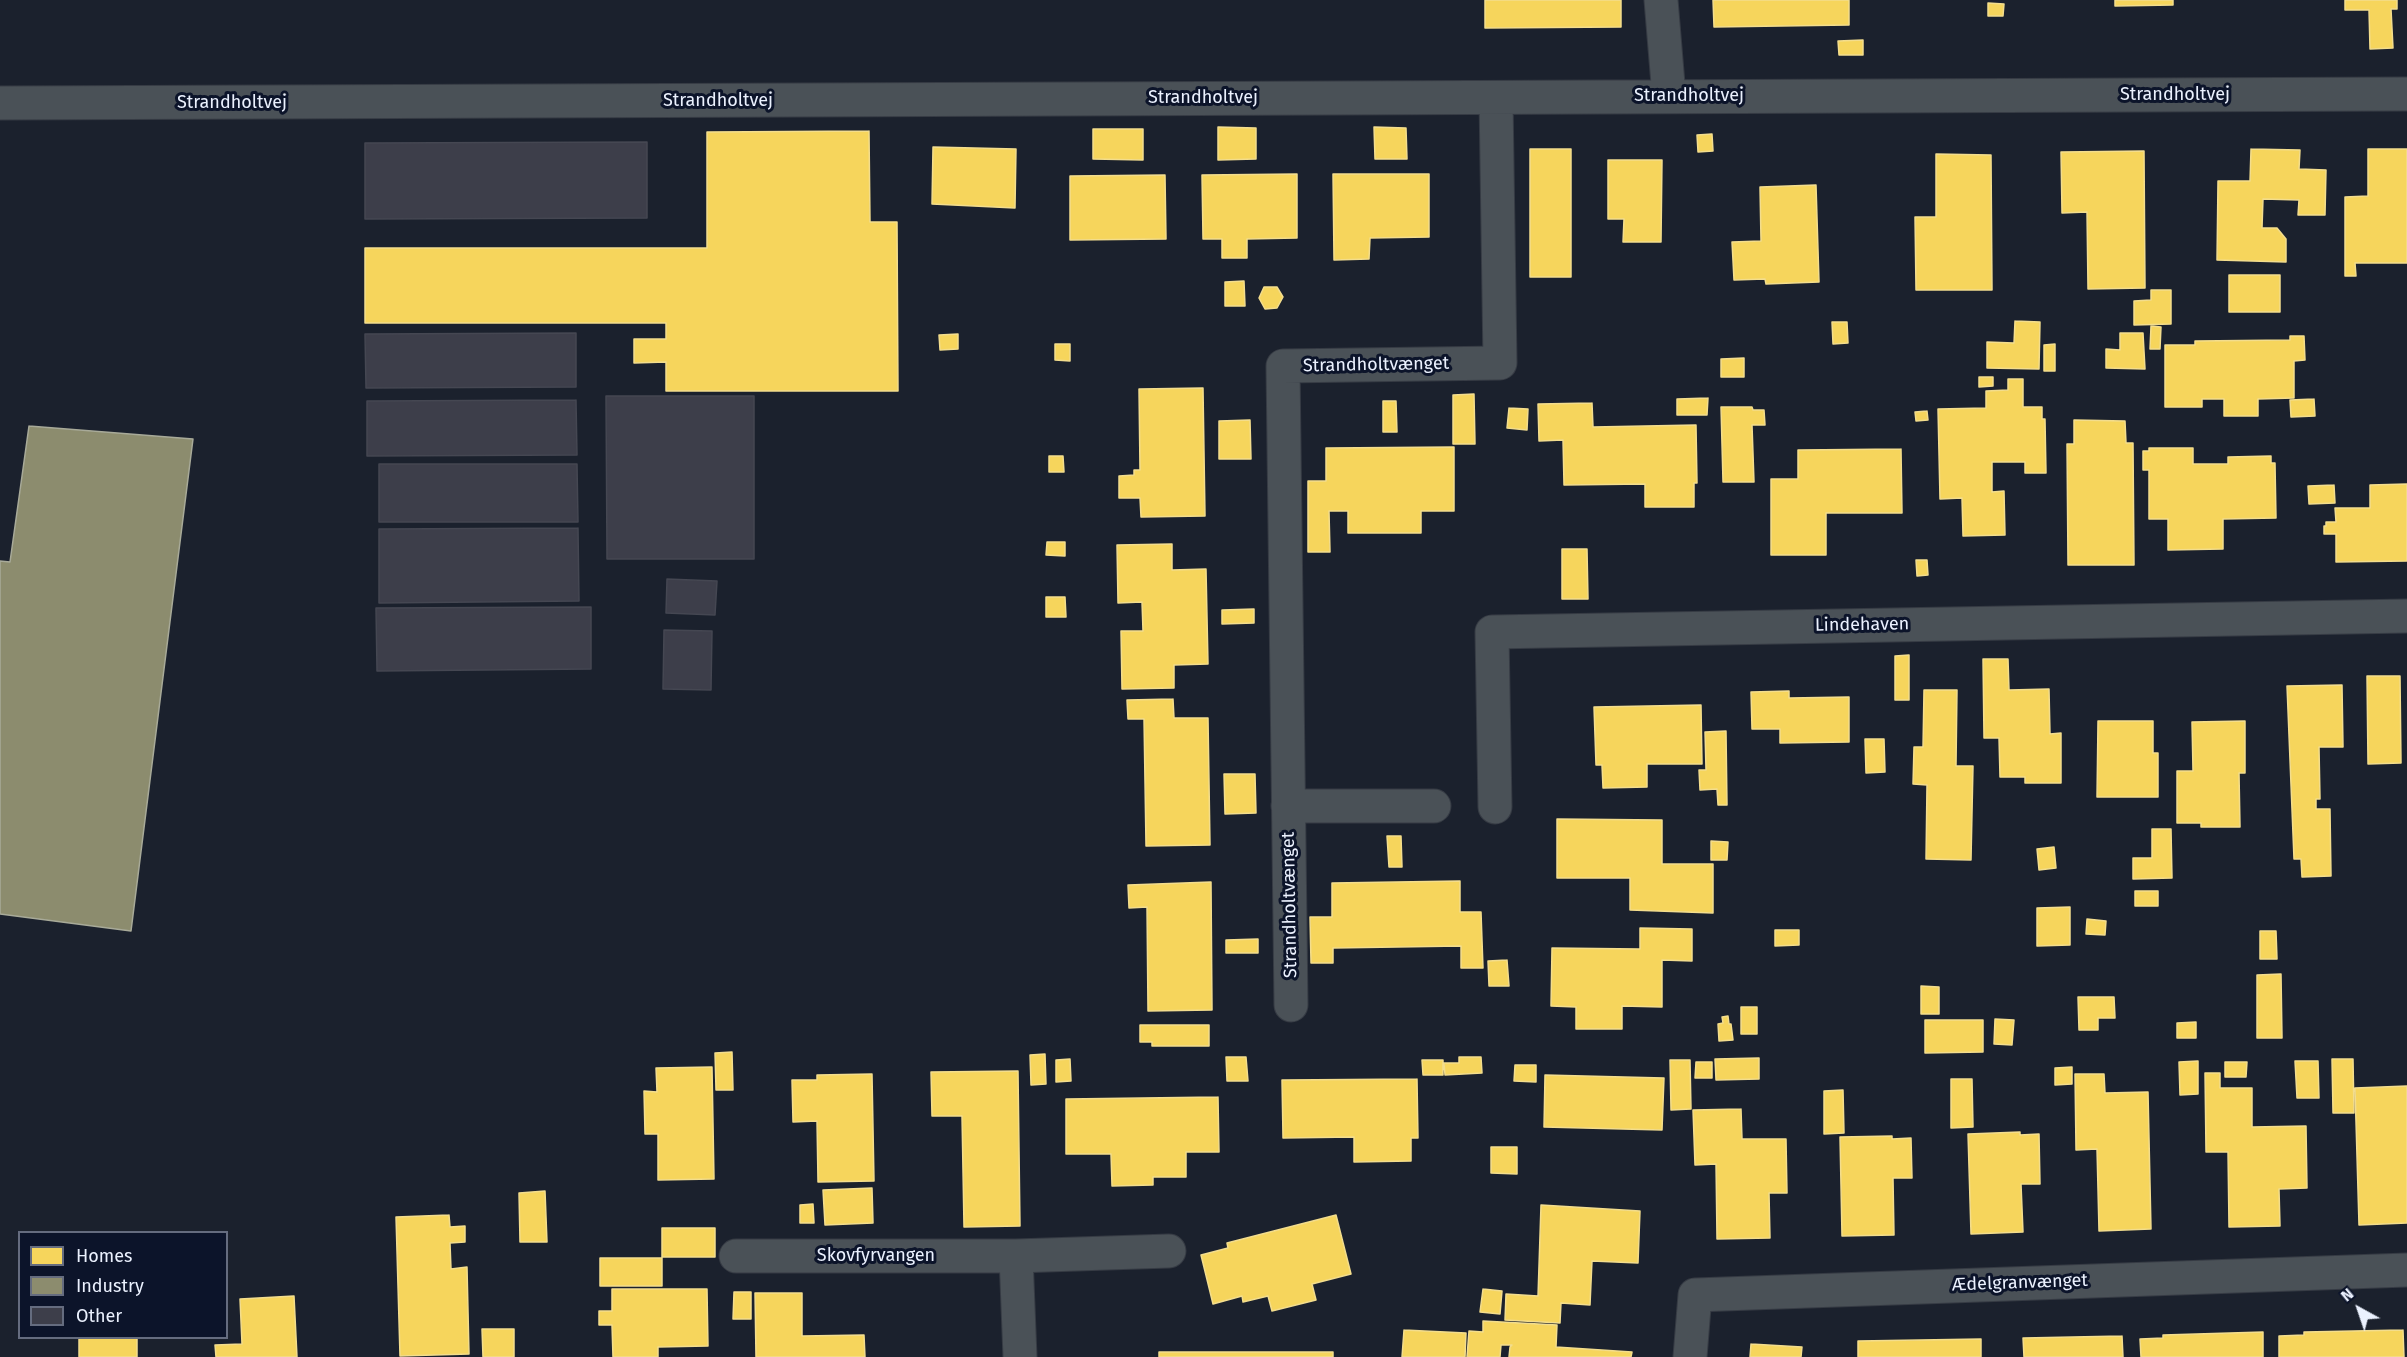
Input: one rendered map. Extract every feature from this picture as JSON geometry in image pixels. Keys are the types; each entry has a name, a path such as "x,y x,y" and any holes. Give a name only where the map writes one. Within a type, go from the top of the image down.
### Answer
{"street":[{"path":"1661,0 1669,96"},
{"name":"Strandholtvej","path":"0,104 2407,94"},
{"name":"Strandholtvænget","path":"1291,1005 1283,366 1500,363 1497,98"},
{"name":"Lindehaven","path":"1495,807 1492,632 2407,616"},
{"name":"Strandholtvænget","path":"1288,806 1434,806"},
{"name":"Skovfyrvangen","path":"736,1256 1016,1256 1169,1251"},
{"path":"1016,1256 1020,1357"},
{"name":"Ædelgranvænget","path":"1690,1357 1695,1295 2407,1270"}],"building: Homes":[{"path":"1485,0 1621,0 1621,27 1485,28"},
{"path":"1713,0 1849,0 1849,25 1714,27"},
{"path":"2115,0 2173,0 2173,5 2115,6"},
{"path":"2345,0 2397,0 2397,9 2391,9 2393,48 2370,49 2369,10 2345,10"},
{"path":"1988,3 2004,4 2003,16 1988,16"},
{"path":"1863,40 1863,55 1839,55 1838,41"},
{"path":"1218,127 1256,128 1256,159 1218,160"},
{"path":"1374,127 1406,128 1407,159 1375,159"},
{"path":"1093,129 1143,129 1143,160 1093,159"},
{"path":"869,131 870,222 897,222 898,391 666,391 666,362 634,363 634,339 666,339 666,323 365,323 365,248 707,248 707,132"},
{"path":"1712,134 1713,151 1698,152 1697,135"},
{"path":"933,147 1016,149 1015,208 932,204"},
{"path":"1530,149 1571,149 1571,277 1530,277"},
{"path":"2251,149 2300,150 2299,169 2326,170 2325,215 2298,215 2299,200 2263,199 2262,228 2277,228 2286,239 2286,262 2217,260 2218,181 2250,181"},
{"path":"2368,149 2407,149 2407,263 2355,263 2356,276 2345,276 2345,197 2368,196"},
{"path":"2144,151 2145,288 2088,289 2087,212 2062,213 2061,152"},
{"path":"1936,154 1991,155 1992,290 1916,290 1915,217 1936,217"},
{"path":"1608,160 1662,160 1661,242 1623,242 1624,219 1608,219"},
{"path":"1297,174 1297,238 1247,239 1247,258 1222,258 1222,239 1203,239 1202,175"},
{"path":"1333,174 1429,174 1429,237 1370,238 1369,259 1334,260"},
{"path":"1165,175 1166,239 1070,240 1070,176"},
{"path":"1816,185 1819,282 1766,284 1765,279 1734,280 1732,242 1761,241 1760,187"},
{"path":"2229,275 2280,275 2280,312 2229,312"},
{"path":"1244,281 1245,306 1225,306 1225,282"},
{"path":"1264,287 1277,287 1283,297 1277,308 1265,309 1259,298"},
{"path":"2151,290 2171,290 2171,324 2134,325 2134,301 2151,300"},
{"path":"2015,321 2040,322 2039,369 1987,368 1987,342 2014,343"},
{"path":"1832,322 1847,322 1848,343 1833,344"},
{"path":"2151,326 2161,327 2160,349 2150,349"},
{"path":"2120,333 2143,333 2145,369 2106,368 2106,349 2120,350"},
{"path":"958,334 958,349 940,350 939,335"},
{"path":"2290,336 2304,336 2305,360 2294,361 2294,398 2258,399 2258,416 2224,416 2224,399 2202,399 2202,407 2165,407 2165,345 2195,345 2195,341 2290,340"},
{"path":"1055,344 1070,344 1070,361 1055,360"},
{"path":"2055,344 2055,371 2044,371 2044,345"},
{"path":"1744,358 1744,377 1721,377 1721,359"},
{"path":"1979,377 1993,377 1993,386 1979,387"},
{"path":"2008,379 2023,379 2023,407 2042,407 2042,419 2045,419 2046,473 2025,473 2025,462 1992,462 1992,492 2004,491 2005,535 1963,536 1962,498 1940,499 1938,409 1986,408 1986,391 2008,390"},
{"path":"1203,388 1205,516 1141,517 1140,498 1119,498 1119,476 1134,475 1134,470 1140,470 1139,389"},
{"path":"1474,394 1475,444 1453,444 1453,395"},
{"path":"1708,398 1707,415 1677,415 1677,399"},
{"path":"2314,399 2315,416 2291,417 2290,400"},
{"path":"1383,401 1396,401 1397,432 1383,432"},
{"path":"1592,403 1593,427 1696,425 1697,483 1694,483 1694,507 1645,507 1645,484 1564,485 1563,440 1539,441 1538,404"},
{"path":"1721,407 1752,407 1753,410 1764,410 1765,425 1752,425 1754,482 1723,482"},
{"path":"1509,408 1528,409 1527,430 1507,428"},
{"path":"1927,411 1928,420 1916,421 1915,412"},
{"path":"1250,420 1251,459 1219,459 1219,421"},
{"path":"2074,420 2125,421 2126,443 2133,443 2134,565 2068,565 2067,444 2074,444"},
{"path":"1454,447 1454,511 1421,511 1421,533 1348,533 1348,511 1329,511 1330,552 1308,552 1308,481 1326,481 1326,448"},
{"path":"2149,448 2193,448 2193,464 2228,464 2228,457 2271,456 2271,463 2275,463 2276,518 2223,519 2223,549 2168,550 2168,519 2149,519 2149,470 2143,470 2143,451 2149,451"},
{"path":"1901,449 1902,513 1826,513 1826,555 1771,555 1771,479 1798,479 1798,450"},
{"path":"1049,456 1063,456 1064,472 1049,472"},
{"path":"2407,484 2407,561 2336,562 2336,534 2324,534 2326,522 2336,522 2335,508 2370,508 2370,485"},
{"path":"2334,485 2335,503 2309,504 2308,486"},
{"path":"1047,542 1065,542 1065,556 1046,555"},
{"path":"1172,544 1172,570 1206,569 1208,664 1174,665 1174,688 1122,689 1121,631 1143,631 1142,602 1118,603 1117,545"},
{"path":"1562,549 1587,549 1588,599 1562,599"},
{"path":"1916,560 1927,560 1928,575 1917,576"},
{"path":"1046,597 1065,597 1066,617 1046,617"},
{"path":"1254,609 1254,623 1222,624 1222,610"},
{"path":"1909,655 1909,700 1895,700 1895,656"},
{"path":"1983,659 2008,659 2009,690 2049,689 2050,734 2061,733 2061,783 2025,783 2025,777 2000,777 1999,738 1984,738"},
{"path":"2367,676 2400,676 2401,763 2368,764"},
{"path":"2342,685 2343,747 2319,747 2320,799 2316,799 2316,809 2330,809 2331,876 2302,877 2301,859 2294,859 2287,686"},
{"path":"1924,690 1957,690 1956,766 1973,766 1971,860 1926,859 1927,785 1913,784 1914,747 1923,747"},
{"path":"1789,691 1789,698 1849,697 1849,742 1780,743 1780,729 1752,729 1751,692"},
{"path":"1173,699 1174,718 1208,718 1210,845 1146,846 1144,719 1128,719 1127,700"},
{"path":"1701,705 1702,764 1647,764 1647,787 1603,788 1602,765 1596,765 1594,707"},
{"path":"2098,721 2153,721 2153,753 2158,753 2158,797 2097,797"},
{"path":"2245,721 2245,773 2239,773 2240,827 2201,827 2201,823 2177,823 2177,771 2193,771 2192,722"},
{"path":"1726,731 1727,805 1718,805 1717,789 1700,790 1699,770 1706,770 1705,732"},
{"path":"1865,739 1884,739 1885,772 1866,773"},
{"path":"1224,774 1255,774 1256,813 1225,814"},
{"path":"1557,819 1662,820 1662,864 1713,864 1713,913 1630,910 1630,878 1557,878"},
{"path":"2152,829 2171,829 2172,878 2133,879 2133,858 2152,858"},
{"path":"1387,836 1401,836 1402,867 1389,867"},
{"path":"1711,841 1728,842 1727,860 1711,860"},
{"path":"2054,847 2056,868 2039,870 2037,849"},
{"path":"1460,881 1460,912 1481,912 1483,968 1461,968 1461,946 1333,948 1333,963 1311,963 1310,917 1332,917 1332,883"},
{"path":"1211,882 1212,1010 1148,1011 1147,907 1129,908 1128,885"},
{"path":"2135,891 2158,891 2158,906 2135,906"},
{"path":"2070,907 2070,945 2037,946 2037,908"},
{"path":"2087,919 2106,921 2105,935 2086,934"},
{"path":"1640,928 1692,929 1692,961 1662,960 1662,1007 1622,1006 1622,1029 1576,1029 1576,1007 1551,1006 1552,948 1640,949"},
{"path":"1775,930 1799,930 1799,945 1775,946"},
{"path":"2260,931 2276,931 2277,959 2260,959"},
{"path":"1258,939 1258,953 1226,953 1226,940"},
{"path":"1507,960 1509,986 1489,986 1488,961"},
{"path":"2281,974 2282,1038 2257,1038 2257,975"},
{"path":"1921,986 1939,987 1939,1014 1921,1014"},
{"path":"2078,997 2114,997 2115,1018 2098,1018 2098,1030 2079,1030"},
{"path":"1741,1007 1757,1007 1757,1034 1741,1034"},
{"path":"1728,1016 1733,1040 1719,1041 1718,1024 1723,1023 1722,1017"},
{"path":"1995,1019 2014,1020 2012,1045 1994,1044"},
{"path":"1925,1020 1983,1020 1983,1052 1925,1053"},
{"path":"2196,1022 2196,1038 2177,1038 2177,1023"},
{"path":"1140,1025 1209,1025 1209,1046 1152,1046 1152,1042 1140,1042"},
{"path":"732,1052 733,1090 716,1090 715,1053"},
{"path":"1045,1054 1046,1084 1031,1085 1030,1055"},
{"path":"1226,1057 1246,1057 1248,1081 1227,1081"},
{"path":"1459,1057 1481,1057 1482,1073 1445,1075 1444,1063 1459,1063"},
{"path":"1759,1058 1759,1079 1716,1080 1715,1059"},
{"path":"1070,1059 1071,1081 1056,1082 1056,1060"},
{"path":"2332,1059 2353,1059 2354,1113 2333,1113"},
{"path":"1422,1060 1443,1060 1443,1075 1423,1075"},
{"path":"1670,1060 1690,1060 1691,1109 1671,1110"},
{"path":"2198,1061 2198,1094 2180,1095 2179,1062"},
{"path":"2295,1061 2318,1061 2319,1098 2297,1098"},
{"path":"1696,1062 1712,1062 1712,1078 1695,1078"},
{"path":"2225,1062 2247,1062 2246,1077 2225,1077"},
{"path":"1515,1065 1536,1065 1536,1082 1514,1081"},
{"path":"712,1067 714,1179 658,1180 658,1134 645,1134 644,1091 657,1092 656,1068"},
{"path":"2072,1067 2072,1084 2055,1085 2055,1068"},
{"path":"1018,1071 1020,1226 964,1227 962,1116 932,1116 931,1072"},
{"path":"2205,1073 2220,1073 2220,1088 2252,1088 2252,1127 2306,1126 2307,1188 2279,1189 2280,1226 2229,1227 2228,1152 2206,1152"},
{"path":"872,1074 874,1181 818,1182 817,1121 793,1122 792,1080 817,1080 817,1075"},
{"path":"2075,1074 2104,1074 2105,1093 2148,1092 2151,1229 2099,1231 2097,1149 2076,1150"},
{"path":"1545,1075 1664,1078 1662,1130 1544,1127"},
{"path":"1417,1079 1418,1138 1411,1138 1411,1161 1354,1162 1354,1137 1283,1138 1282,1080"},
{"path":"1951,1079 1972,1079 1973,1127 1951,1128"},
{"path":"2407,1086 2407,1223 2359,1225 2355,1088"},
{"path":"1843,1090 1844,1133 1824,1134 1824,1091"},
{"path":"1218,1097 1219,1152 1186,1152 1186,1177 1153,1177 1153,1185 1112,1186 1111,1154 1066,1154 1066,1099"},
{"path":"1741,1109 1742,1139 1786,1139 1787,1193 1769,1193 1770,1238 1717,1239 1716,1164 1695,1165 1693,1110"},
{"path":"2020,1132 2020,1135 2039,1134 2040,1184 2021,1184 2023,1232 1971,1234 1968,1134"},
{"path":"1892,1136 1892,1139 1911,1138 1912,1178 1893,1178 1894,1235 1842,1236 1840,1137"},
{"path":"1491,1147 1517,1147 1517,1174 1491,1173"},
{"path":"872,1188 873,1223 825,1225 823,1190"},
{"path":"545,1191 547,1242 520,1242 519,1193"},
{"path":"813,1204 814,1223 800,1223 800,1205"},
{"path":"1541,1205 1640,1211 1638,1263 1592,1261 1590,1305 1561,1303 1560,1323 1505,1320 1506,1294 1538,1296"},
{"path":"449,1215 450,1227 465,1226 465,1242 450,1243 451,1269 467,1267 469,1354 400,1356 396,1217"},
{"path":"1336,1215 1351,1274 1312,1284 1316,1300 1272,1311 1268,1296 1243,1302 1242,1296 1213,1304 1201,1255 1228,1248 1227,1243"},
{"path":"662,1228 715,1228 715,1257 662,1257"},
{"path":"600,1258 662,1258 662,1286 600,1286"},
{"path":"612,1289 707,1289 708,1346 658,1347 658,1357 613,1357 612,1325 599,1325 599,1311 612,1311"},
{"path":"1483,1289 1502,1291 1500,1314 1480,1312"},
{"path":"734,1292 751,1292 751,1319 733,1319"},
{"path":"755,1293 802,1293 802,1336 864,1335 865,1357 756,1357"},
{"path":"294,1296 297,1357 216,1357 215,1345 242,1344 240,1299"},
{"path":"1483,1321 1557,1325 1556,1347 1632,1352 1631,1357 1509,1357 1512,1345 1501,1345 1500,1357 1467,1357 1469,1331 1483,1332"},
{"path":"482,1329 514,1329 514,1357 483,1357"},
{"path":"1404,1330 1466,1333 1465,1357 1402,1357"},
{"path":"2403,1330 2404,1357 2279,1357 2279,1336 2304,1335 2304,1332"},
{"path":"2263,1332 2263,1357 2141,1357 2140,1339 2163,1338 2163,1335"},
{"path":"2122,1336 2123,1357 2024,1357 2023,1338"},
{"path":"79,1339 137,1339 137,1357 79,1357"},
{"path":"1981,1339 1981,1357 1858,1357 1858,1341"},
{"path":"1751,1344 1802,1347 1801,1357 1750,1357"},
{"path":"1159,1352 1333,1352 1333,1357 1159,1357"}],"building: Industry":[{"path":"29,426 193,439 131,931 0,914 0,561 10,562"}],"building: Other":[{"path":"647,142 647,218 365,219 365,143"},
{"path":"576,333 576,387 366,388 365,334"},
{"path":"606,396 754,396 754,559 607,559"},
{"path":"576,400 577,455 367,456 367,401"},
{"path":"379,464 577,464 578,522 379,522"},
{"path":"578,528 579,601 379,603 379,529"},
{"path":"667,579 717,581 715,615 666,613"},
{"path":"591,607 591,669 377,671 376,608"},
{"path":"664,630 712,631 711,690 663,689"}]}
